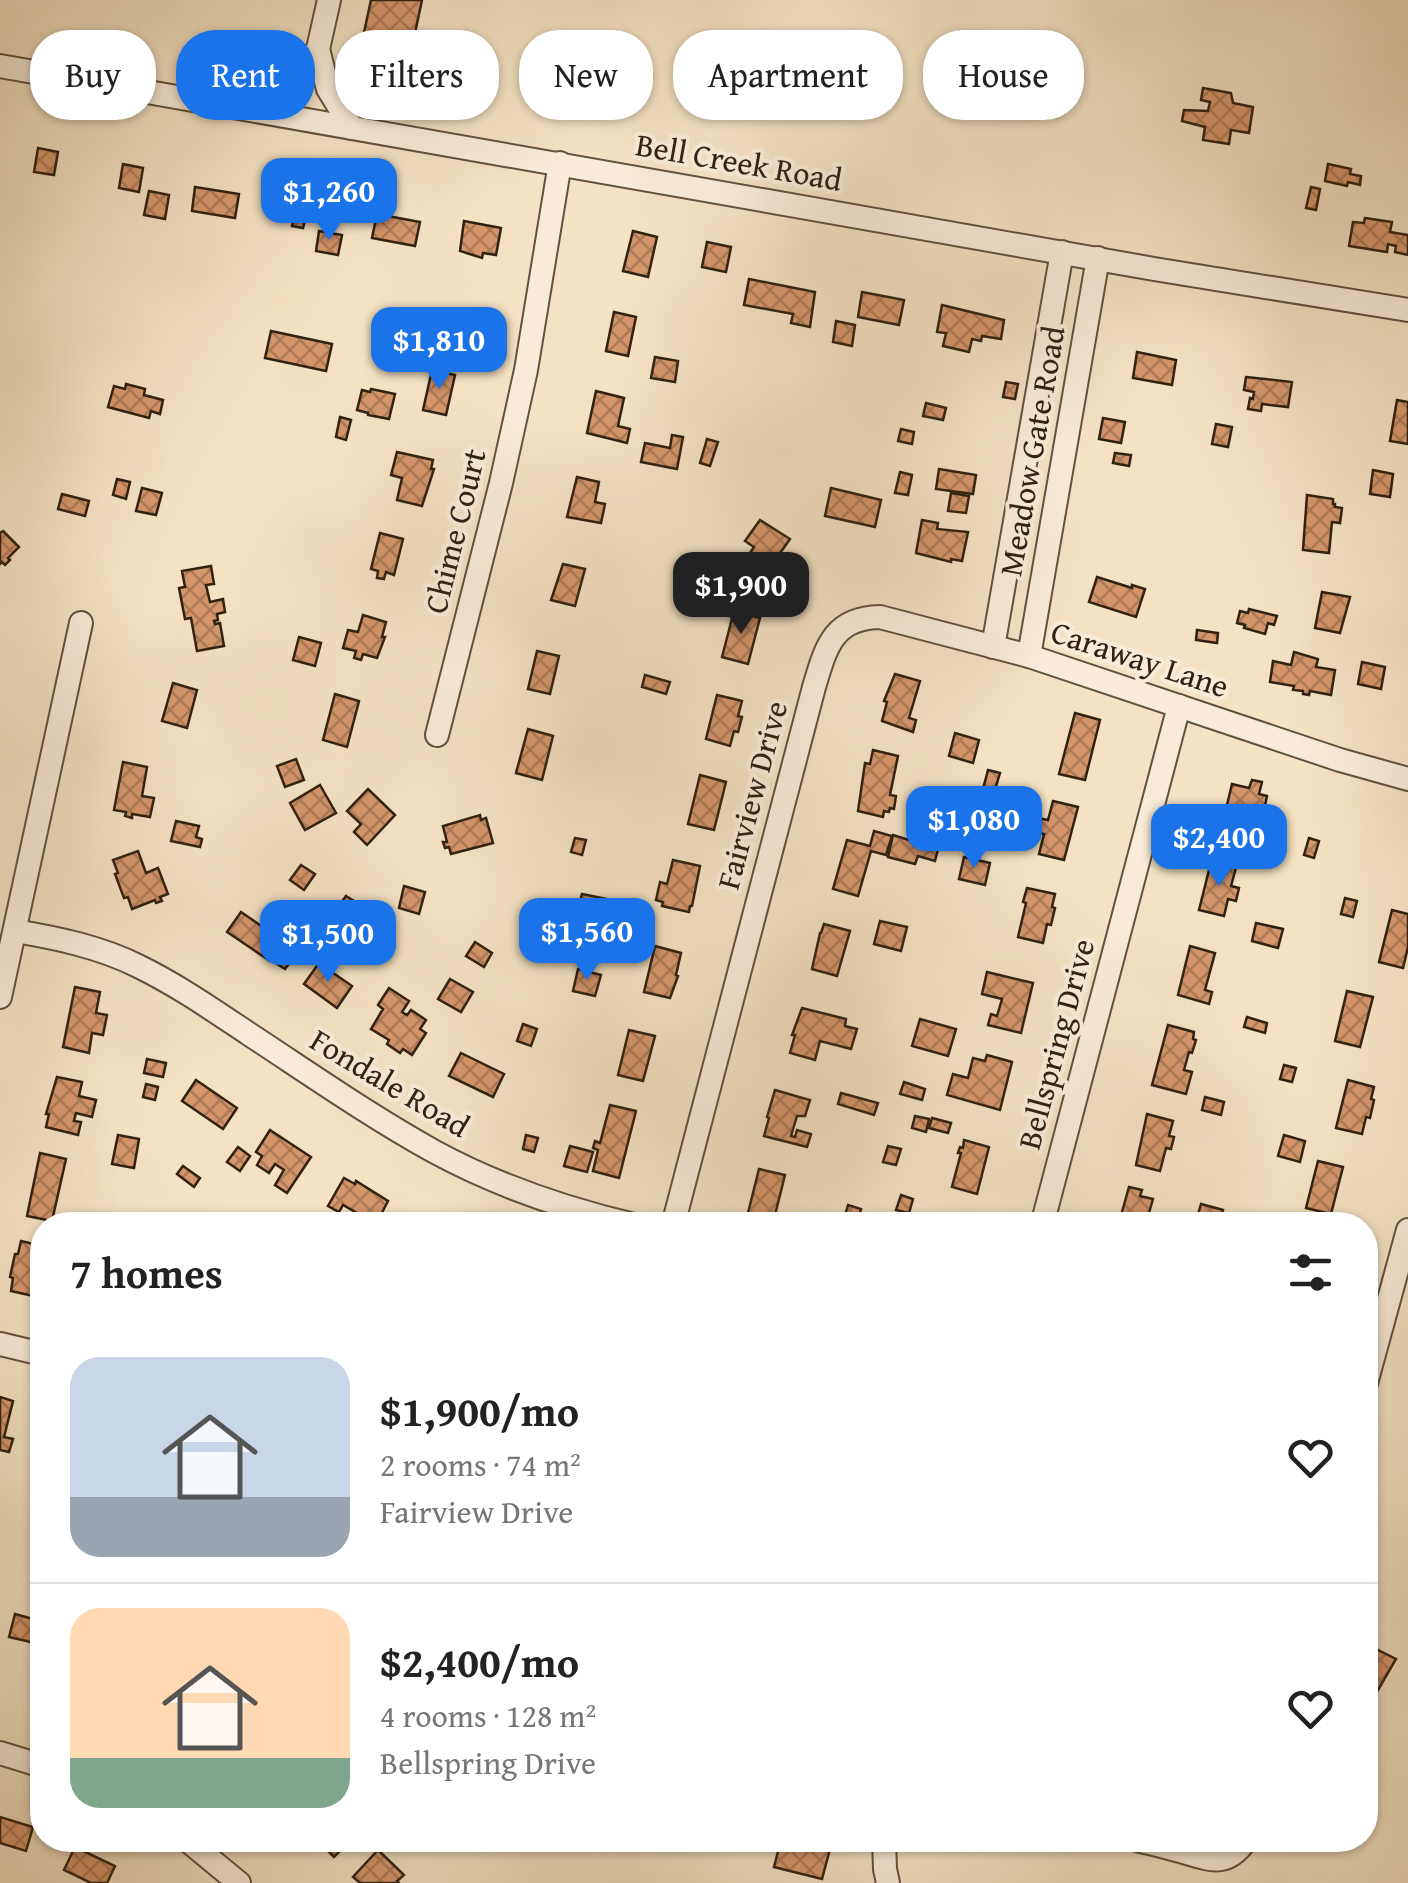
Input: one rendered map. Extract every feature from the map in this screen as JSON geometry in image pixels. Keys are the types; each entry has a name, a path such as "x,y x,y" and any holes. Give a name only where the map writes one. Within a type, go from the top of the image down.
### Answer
{"street":[{"path":"315,53 328,0"},
{"path":"318,49 328,89 352,128"},
{"name":"Bell Creek Road","path":"0,66 176,97"},
{"name":"Bell Creek Road","path":"308,120 1408,310"},
{"name":"Chime Court","path":"437,735 518,408 560,163"},
{"name":"Meadow Gate Road","path":"993,647 1062,252"},
{"name":"Meadow Gate Road","path":"1029,656 1098,258"},
{"name":"Caraway Lane","path":"849,622 880,617 1029,656 1408,779"},
{"path":"0,998 81,622"},
{"name":"Fairview Drive","path":"676,1212 814,687 834,636 849,622"},
{"name":"Bellspring Drive","path":"1045,1212 1179,706"},
{"name":"Fondale Road","path":"15,931 59,939 137,965 196,998 435,1152 539,1197 590,1212"},
{"path":"1378,1340 1408,1230"},
{"path":"0,1344 30,1351"},
{"path":"0,1753 30,1762"},
{"path":"202,1852 239,1883"},
{"path":"884,1852 888,1883"},
{"path":"1184,1852 1214,1860 1236,1852"}],"building":[{"path":"371,0 422,0 416,30 365,30"},
{"path":"1203,88 1231,93 1233,103 1253,107 1249,133 1231,130 1229,144 1203,140 1205,127 1182,121 1184,110 1208,111 1210,102 1201,100"},
{"path":"38,148 58,152 54,175 34,172"},
{"path":"123,164 143,168 139,192 119,188"},
{"path":"1328,164 1351,169 1350,174 1361,176 1360,185 1325,181"},
{"path":"195,187 239,194 235,218 192,211"},
{"path":"1311,187 1320,189 1316,210 1306,208"},
{"path":"149,191 169,195 165,219 144,215"},
{"path":"300,191 320,196 315,218 306,216 303,228 292,226"},
{"path":"377,214 420,222 415,246 372,238"},
{"path":"1365,218 1392,222 1390,232 1408,235 1408,255 1395,252 1396,246 1388,244 1387,252 1349,246 1353,222 1364,223"},
{"path":"464,221 501,228 496,255 483,253 482,258 460,251"},
{"path":"319,231 342,235 338,255 316,251"},
{"path":"633,231 657,237 648,277 623,271"},
{"path":"707,242 731,247 726,272 702,267"},
{"path":"749,279 815,292 810,327 791,323 793,314 744,305"},
{"path":"862,292 904,300 899,325 858,317"},
{"path":"942,305 1004,320 1001,339 972,339 969,352 943,346 946,333 937,332"},
{"path":"614,312 636,317 628,356 606,351"},
{"path":"836,321 855,325 852,346 833,342"},
{"path":"271,331 332,344 326,371 265,358"},
{"path":"1137,352 1176,360 1172,385 1133,378"},
{"path":"655,357 678,361 675,382 651,378"},
{"path":"432,370 455,375 446,415 423,410"},
{"path":"1246,377 1292,382 1288,407 1262,404 1261,411 1248,409 1254,392 1244,390"},
{"path":"1006,382 1018,384 1015,399 1003,397"},
{"path":"126,384 163,400 160,414 151,411 149,418 108,407 114,386 125,389"},
{"path":"362,390 395,394 389,419 357,410"},
{"path":"596,391 624,398 618,426 630,429 627,443 587,433"},
{"path":"1397,400 1408,402 1408,444 1390,441"},
{"path":"926,403 946,408 943,420 923,416"},
{"path":"340,417 351,420 346,440 336,437"},
{"path":"1103,418 1125,422 1121,443 1099,439"},
{"path":"1216,424 1232,427 1228,447 1212,444"},
{"path":"901,429 914,432 912,444 898,441"},
{"path":"672,435 683,437 677,469 641,462 645,443 670,448"},
{"path":"707,439 718,442 710,466 700,463"},
{"path":"397,452 433,460 434,469 422,506 397,500 402,478 391,475"},
{"path":"1115,453 1131,455 1129,466 1113,463"},
{"path":"939,469 976,475 973,494 936,489"},
{"path":"1373,470 1393,474 1390,497 1370,494"},
{"path":"900,472 912,475 908,495 895,493"},
{"path":"577,477 599,482 595,502 605,504 601,523 567,517"},
{"path":"117,479 130,482 126,499 113,495"},
{"path":"142,488 162,493 156,515 136,511"},
{"path":"831,488 881,500 875,527 825,516"},
{"path":"951,493 969,496 966,513 948,511"},
{"path":"62,494 89,501 85,516 58,509"},
{"path":"1307,495 1333,499 1335,507 1342,508 1340,523 1332,522 1329,553 1303,550"},
{"path":"760,520 790,539 768,570 748,556 754,547 745,541"},
{"path":"922,520 938,523 937,529 968,532 962,561 916,553"},
{"path":"3,531 19,547 5,565 0,564"},
{"path":"380,533 403,539 394,575 386,572 384,579 377,578 378,571 371,569"},
{"path":"563,564 585,569 575,606 551,600"},
{"path":"211,566 214,584 206,585 210,602 223,599 225,612 217,614 218,620 214,621 220,623 224,646 197,651 191,618 185,619 179,588 185,587 182,571"},
{"path":"1097,577 1145,589 1136,617 1089,602"},
{"path":"1322,592 1350,597 1340,633 1315,628"},
{"path":"1249,609 1277,616 1274,625 1268,623 1265,634 1237,623 1240,611 1248,613"},
{"path":"734,611 760,618 748,664 722,657"},
{"path":"363,615 386,622 377,658 363,654 361,660 354,658 356,651 343,648 348,630 358,632"},
{"path":"1197,630 1218,633 1217,643 1196,640"},
{"path":"299,637 321,643 315,666 293,660"},
{"path":"537,651 559,656 550,694 528,689"},
{"path":"1294,652 1318,659 1316,667 1335,670 1331,695 1310,691 1309,695 1303,694 1293,690 1294,686 1270,682 1273,661 1291,665"},
{"path":"1362,662 1385,667 1381,689 1358,684"},
{"path":"895,674 920,681 909,718 916,720 913,732 882,721 887,702 884,701"},
{"path":"645,675 670,682 666,694 642,687"},
{"path":"173,683 197,690 187,728 162,721"},
{"path":"335,694 359,701 347,747 323,740"},
{"path":"717,695 742,701 738,732 734,731 730,746 706,739"},
{"path":"1075,713 1100,720 1085,780 1059,774"},
{"path":"528,729 553,736 542,780 516,773"},
{"path":"955,733 979,740 973,763 949,756"},
{"path":"873,750 898,756 890,795 896,796 894,809 884,811 883,817 858,811 865,763 870,764"},
{"path":"296,759 304,780 285,787 277,766"},
{"path":"123,762 147,767 142,796 154,798 150,817 132,814 132,818 125,816 126,812 114,810"},
{"path":"988,770 1000,773 994,793 983,789"},
{"path":"700,775 726,782 714,830 688,824"},
{"path":"1252,780 1262,782 1259,794 1267,796 1263,815 1252,812 1247,832 1222,826 1232,784 1249,788"},
{"path":"320,785 336,813 305,830 290,803"},
{"path":"368,789 395,815 367,845 354,832 361,824 347,811"},
{"path":"1053,801 1078,807 1064,860 1039,854 1044,834 1034,832 1038,818 1048,820"},
{"path":"480,815 481,820 486,818 493,843 451,854 443,842 447,842 443,826"},
{"path":"931,820 956,828 952,842 927,837"},
{"path":"176,821 199,826 196,837 202,839 200,847 171,841"},
{"path":"874,831 892,836 886,855 871,851 858,896 833,889 847,840 870,846"},
{"path":"893,835 938,849 935,861 918,856 915,864 888,857"},
{"path":"575,838 586,840 582,855 571,852"},
{"path":"1309,838 1319,841 1314,858 1304,855"},
{"path":"138,851 146,873 158,868 168,894 160,897 162,901 132,909 128,897 124,898 113,860"},
{"path":"964,857 990,863 985,885 959,879"},
{"path":"673,860 700,866 689,912 662,906 663,902 656,900 660,882 667,884"},
{"path":"1211,862 1236,868 1231,886 1239,888 1236,901 1228,899 1224,916 1199,910"},
{"path":"301,865 315,874 304,890 290,880"},
{"path":"404,886 425,892 419,914 399,908"},
{"path":"1027,888 1055,894 1051,925 1047,924 1043,943 1018,937"},
{"path":"582,894 631,904 627,916 579,904"},
{"path":"346,896 357,903 343,925 331,917"},
{"path":"1345,898 1357,901 1353,917 1341,914"},
{"path":"1392,910 1408,914 1408,947 1403,968 1379,962"},
{"path":"241,912 273,934 278,927 289,934 270,961 227,932"},
{"path":"880,921 907,927 901,951 874,944"},
{"path":"1256,923 1283,929 1278,948 1252,941"},
{"path":"824,924 850,931 837,976 812,969"},
{"path":"475,942 492,953 484,967 466,956"},
{"path":"655,946 681,953 670,998 644,992"},
{"path":"1190,946 1215,953 1205,990 1212,992 1209,1004 1178,995"},
{"path":"284,947 295,955 285,969 274,962"},
{"path":"319,963 352,986 337,1008 304,984"},
{"path":"578,969 601,975 595,996 573,991"},
{"path":"987,972 1033,983 1021,1033 988,1025 991,1014 997,1016 1002,999 982,994"},
{"path":"450,979 473,992 461,1012 438,999"},
{"path":"75,987 100,992 96,1013 107,1015 103,1035 92,1033 89,1053 63,1047"},
{"path":"389,988 409,1001 402,1012 407,1015 411,1010 426,1020 420,1029 426,1033 412,1055 403,1049 400,1053 387,1044 389,1040 371,1029 383,1009 378,1005"},
{"path":"1347,991 1373,997 1360,1047 1335,1041"},
{"path":"802,1008 846,1019 845,1026 857,1029 851,1049 820,1041 815,1060 790,1053"},
{"path":"1247,1017 1267,1023 1265,1033 1244,1027"},
{"path":"920,1019 956,1029 948,1056 912,1046"},
{"path":"523,1024 537,1029 531,1046 517,1041"},
{"path":"1168,1025 1194,1032 1196,1040 1184,1070 1192,1072 1186,1094 1152,1085"},
{"path":"629,1030 655,1036 643,1081 618,1075"},
{"path":"461,1053 504,1074 493,1097 449,1076"},
{"path":"987,1055 1012,1062 1000,1110 947,1095 953,1074 968,1078 973,1058 985,1061"},
{"path":"147,1059 166,1063 163,1077 144,1073"},
{"path":"1284,1065 1296,1068 1292,1082 1280,1079"},
{"path":"57,1077 82,1082 79,1096 96,1100 92,1117 76,1113 74,1121 81,1122 78,1135 46,1127"},
{"path":"196,1080 237,1108 223,1129 182,1101"},
{"path":"1348,1080 1374,1087 1370,1118 1366,1117 1362,1134 1336,1128"},
{"path":"904,1082 925,1089 922,1100 900,1094"},
{"path":"146,1084 158,1087 155,1100 143,1097"},
{"path":"775,1090 810,1100 805,1116 797,1116 791,1136 795,1137 797,1130 811,1134 807,1147 764,1136"},
{"path":"841,1093 878,1103 874,1115 838,1104"},
{"path":"1205,1097 1224,1102 1221,1115 1202,1110"},
{"path":"610,1105 636,1111 619,1178 593,1171 598,1150 593,1148 595,1141 600,1143"},
{"path":"1147,1114 1173,1121 1171,1149 1166,1148 1160,1171 1136,1165"},
{"path":"915,1116 929,1119 926,1132 912,1128"},
{"path":"932,1118 951,1123 948,1133 929,1128"},
{"path":"270,1130 311,1157 287,1193 275,1185 284,1170 275,1164 269,1173 257,1165 262,1156 256,1152"},
{"path":"118,1135 139,1139 134,1168 112,1164"},
{"path":"526,1135 538,1138 534,1152 523,1149"},
{"path":"1284,1135 1305,1141 1300,1162 1278,1156"},
{"path":"964,1140 989,1147 977,1194 952,1187"},
{"path":"570,1146 593,1152 587,1172 564,1166"},
{"path":"888,1146 901,1149 896,1165 883,1162"},
{"path":"238,1147 250,1156 240,1171 227,1162"},
{"path":"40,1153 66,1159 54,1212 30,1212 27,1216"},
{"path":"1318,1161 1343,1167 1332,1212 1306,1208"},
{"path":"183,1166 200,1178 194,1187 177,1174"},
{"path":"759,1169 785,1175 776,1212 748,1212"},
{"path":"344,1178 388,1201 382,1212 355,1212 343,1205 339,1212 328,1206"},
{"path":"1129,1187 1142,1190 1140,1196 1153,1199 1149,1212 1122,1212"},
{"path":"901,1195 913,1199 909,1212 896,1210"},
{"path":"1201,1204 1223,1210 1222,1212 1199,1212"},
{"path":"848,1205 861,1209 860,1212 846,1212"},
{"path":"21,1241 30,1243 30,1295 11,1291 10,1277"},
{"path":"0,1397 13,1401 4,1437 13,1439 9,1452 0,1450"},
{"path":"15,1614 30,1618 30,1642 9,1637"},
{"path":"1378,1650 1396,1659 1378,1690"},
{"path":"0,1817 30,1826 26,1851 0,1843"},
{"path":"73,1852 86,1852 115,1866 107,1883 91,1883 64,1870"},
{"path":"376,1852 404,1875 399,1883 360,1883 353,1877"},
{"path":"778,1852 829,1852 822,1879 774,1867"}]}
